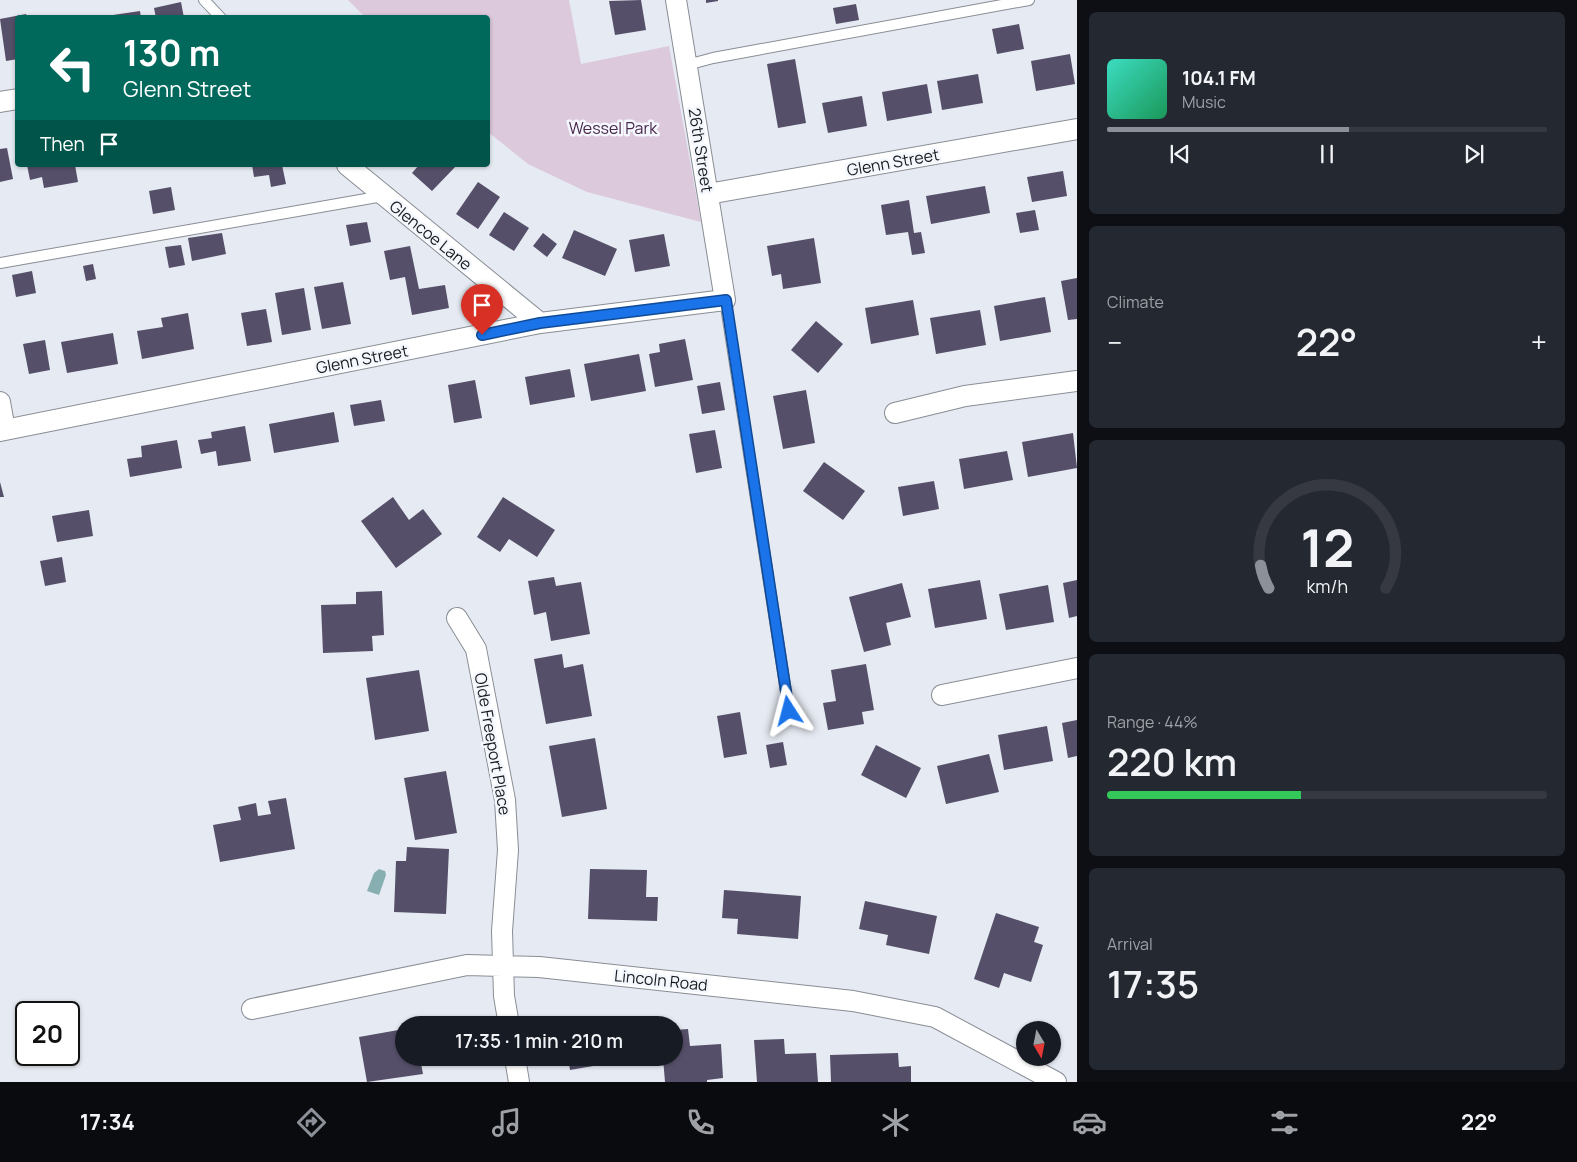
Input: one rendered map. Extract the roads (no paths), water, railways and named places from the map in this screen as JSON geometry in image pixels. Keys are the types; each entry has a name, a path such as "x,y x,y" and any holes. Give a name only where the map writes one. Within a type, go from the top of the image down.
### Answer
{"street":[{"name":"26th Street","path":"676,0 726,300"},
{"path":"0,102 15,100"},
{"name":"Glenn Street","path":"708,194 1077,129"},
{"name":"Glencoe Lane","path":"349,167 540,323"},
{"name":"Glenn Street","path":"2,430 540,323 726,300"},
{"path":"895,413 965,396 1077,381"},
{"path":"0,402 2,430"},
{"name":"Olde Freeport Place","path":"458,618 476,649 505,800 508,850 502,931 504,996 507,1016"},
{"path":"942,695 1077,668"},
{"name":"Lincoln Road","path":"252,1009 467,965 540,967 853,1001 935,1017 1056,1082"},
{"path":"516,1066 519,1082"}],"lane":[{"path":"204,0 218,15"},
{"path":"687,65 713,58 1029,0"},
{"path":"0,263 384,196"},
{"path":"726,300 789,711"}],"water":[{"path":"379,869 385,871 386,875 379,895 367,891 374,873"}],"park label":[{"name":"Wessel Park","path":"613,128"}]}
